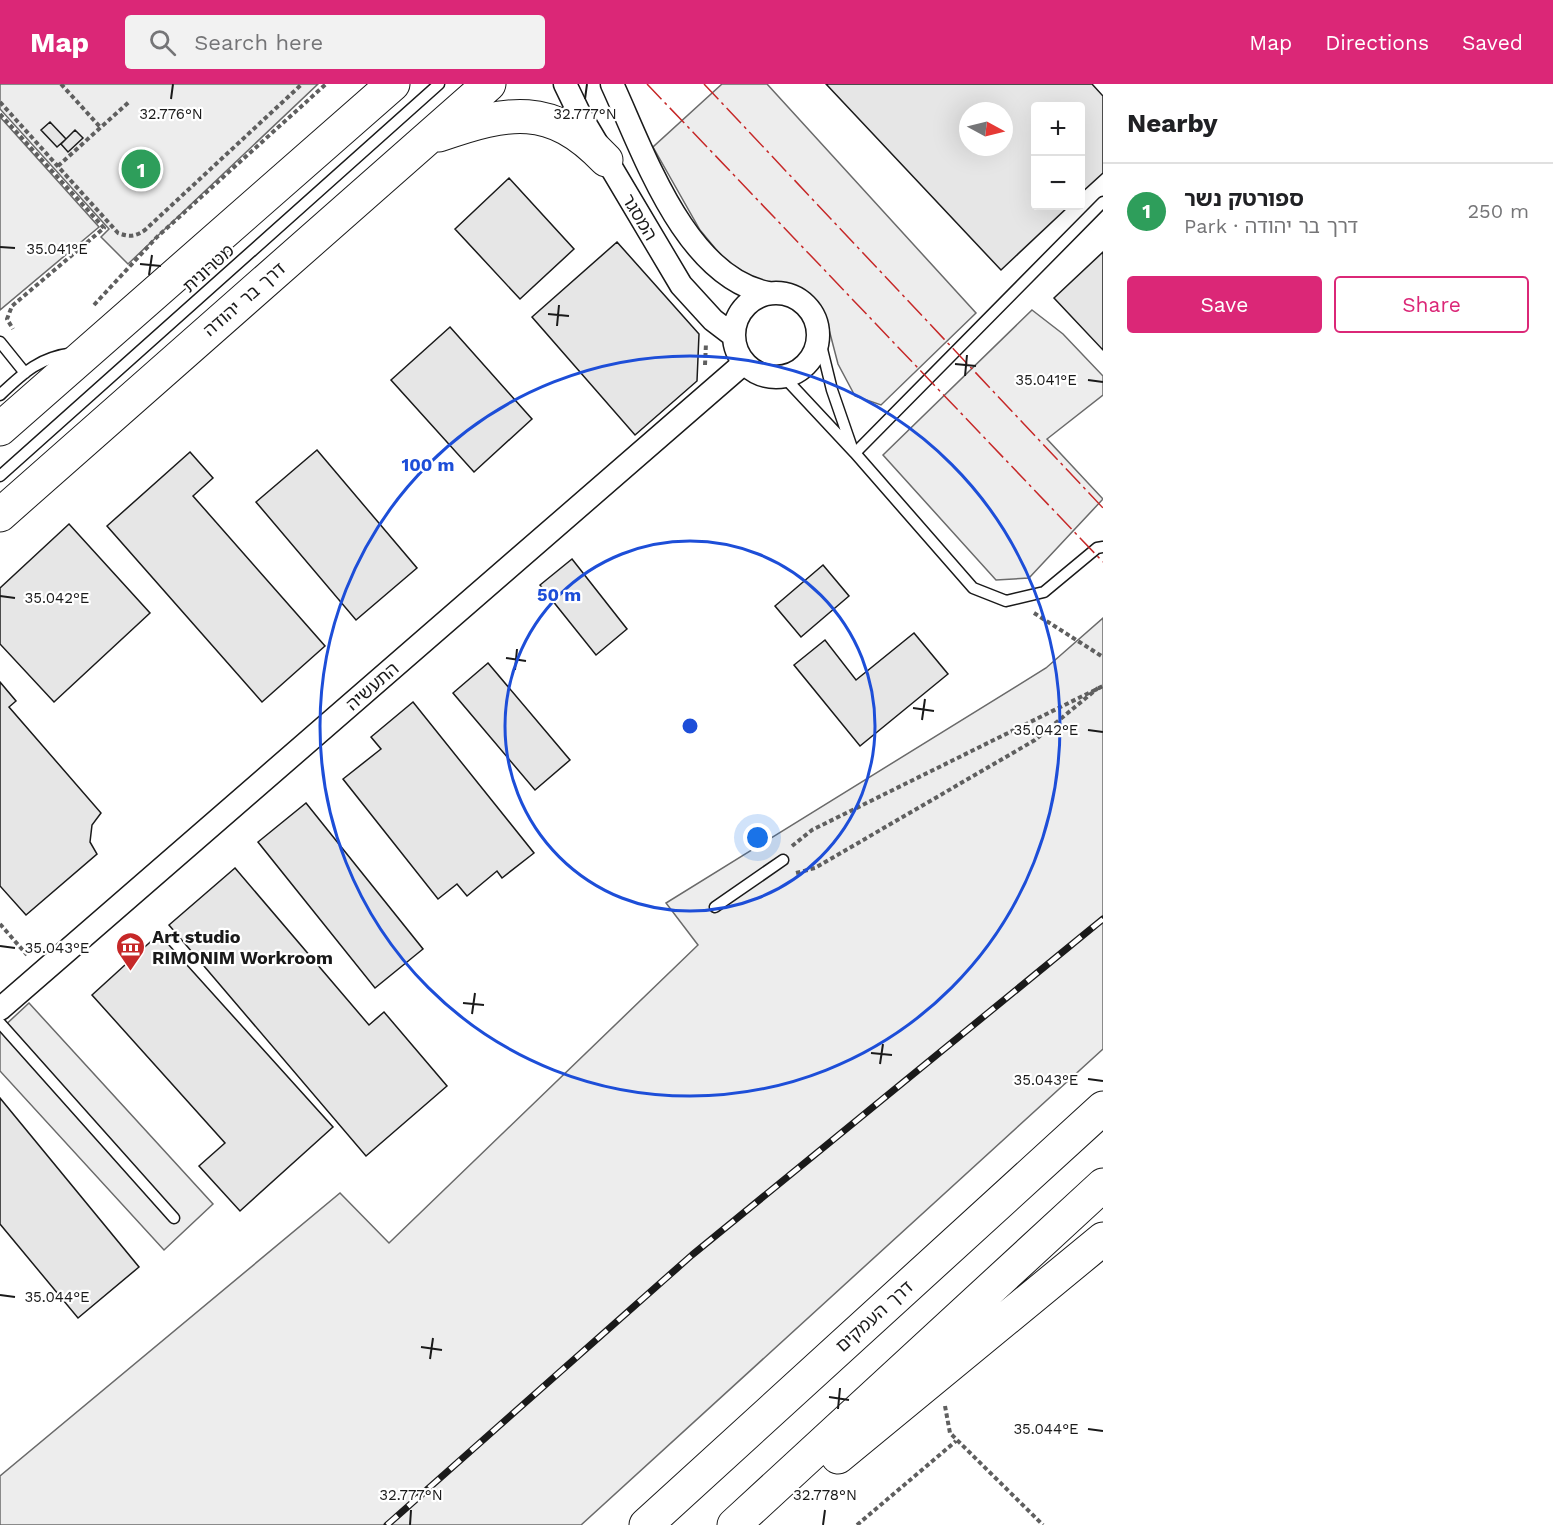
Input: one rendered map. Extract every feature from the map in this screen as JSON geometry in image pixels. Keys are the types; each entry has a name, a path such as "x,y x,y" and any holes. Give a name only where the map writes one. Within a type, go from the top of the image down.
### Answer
{"main road":[{"path":"0,429 393,84"},
{"name":"דרך בר יהודה","path":"0,515 489,84"},
{"path":"424,141 488,119 528,116 550,120 569,129 587,140 606,160"},
{"name":"דרך העמקים","path":"646,1525 1103,1108"},
{"path":"734,1525 1103,1185"},
{"path":"756,1525 1103,1239"}],"street":[{"name":"המסגר","path":"566,84 606,160 681,285 713,320 734,336"},
{"name":"המסגר","path":"612,84 681,227 703,255 740,285 768,293 790,294 802,301 812,311 819,337"},
{"path":"768,293 751,300 741,310 735,323 736,351 744,363 755,372 769,377 784,377 797,372 808,363 819,337"},
{"name":"התעשיה","path":"0,1009 744,363"}],"lane":[{"name":"מטרונית","path":"0,476 440,84"},
{"path":"855,453 1103,202"},
{"path":"819,337 840,417 855,453"},
{"path":"0,342 25,373"},
{"path":"0,395 25,373 52,356 86,352"},
{"path":"784,377 855,453 973,588 1006,601 1044,592 1097,548 1103,547"},
{"path":"715,907 783,860"},
{"path":"0,1023 174,1218"}],"path":[{"path":"61,84 101,128"},
{"path":"0,102 118,233 128,237 137,235 302,84"},
{"path":"89,311 157,237 327,84"},
{"path":"58,166 130,101"},
{"path":"0,114 104,228 12,306 7,320 18,334"},
{"path":"701,376 705,365 705,336"},
{"path":"1006,601 1041,616 1103,657"},
{"path":"1098,688 1035,740 815,868 796,873 787,868 783,860 784,852 812,831 1098,688 1103,686"},
{"path":"0,924 42,972"},
{"path":"857,1525 956,1441 1043,1525"}],"shaded area":[{"path":"0,84 318,84 128,264 101,237 109,229 0,109"},
{"path":"722,84 767,84 976,313 881,405 855,396 838,364 825,314 813,297 799,288 775,282 760,282 741,275 719,253 700,230 653,147"},
{"path":"0,117 99,227 0,310"},
{"path":"1032,310 1063,334 1103,376 1103,395 1047,439 1103,499 1029,578 996,580 883,455"},
{"path":"1103,618 1103,1049 581,1525 0,1525 0,1476 340,1193 389,1243 698,945 666,903 1046,668"},
{"path":"29,1003 213,1204 164,1250 0,1071 0,1030"}],"building":[{"path":"826,84 1092,84 1103,96 1103,173 1085,189 1085,102 1031,102 1031,210 1065,210 1001,270"},
{"path":"50,122 66,139 57,147 41,130"},
{"path":"75,130 83,138 68,152 61,144"},
{"path":"509,178 574,249 520,299 455,229"},
{"path":"617,242 699,334 697,381 635,435 532,317"},
{"path":"1103,252 1103,350 1054,298"},
{"path":"450,327 532,419 474,472 391,380"},
{"path":"317,450 417,568 356,620 256,502"},
{"path":"190,452 213,478 193,496 325,646 262,702 107,526"},
{"path":"69,524 150,613 54,702 0,644 0,588"},
{"path":"572,559 627,629 596,655 540,585"},
{"path":"823,565 849,596 801,637 775,606"},
{"path":"914,633 948,674 860,746 794,665 825,640 856,680"},
{"path":"488,663 570,760 535,790 453,693"},
{"path":"0,682 16,701 9,707 101,813 92,825 90,842 97,854 26,915 0,886"},
{"path":"413,702 534,853 502,878 497,871 467,896 457,884 438,899 343,779 381,749 371,737"},
{"path":"306,803 423,949 375,988 258,842"},
{"path":"235,868 369,1025 384,1012 447,1086 366,1156 169,925"},
{"path":"159,934 333,1127 240,1211 199,1166 225,1143 92,995"},
{"path":"0,1098 139,1267 78,1318 0,1224"}],"railway":[{"path":"387,1525 692,1255 1103,919"}],"power":[{"path":"647,84 1103,562"},
{"path":"704,84 1103,508"}],"place":[{"name":"ספורטק נשר","path":"141,169"},
{"name":"Art studio RIMONIM Workroom","path":"131,972"}]}
